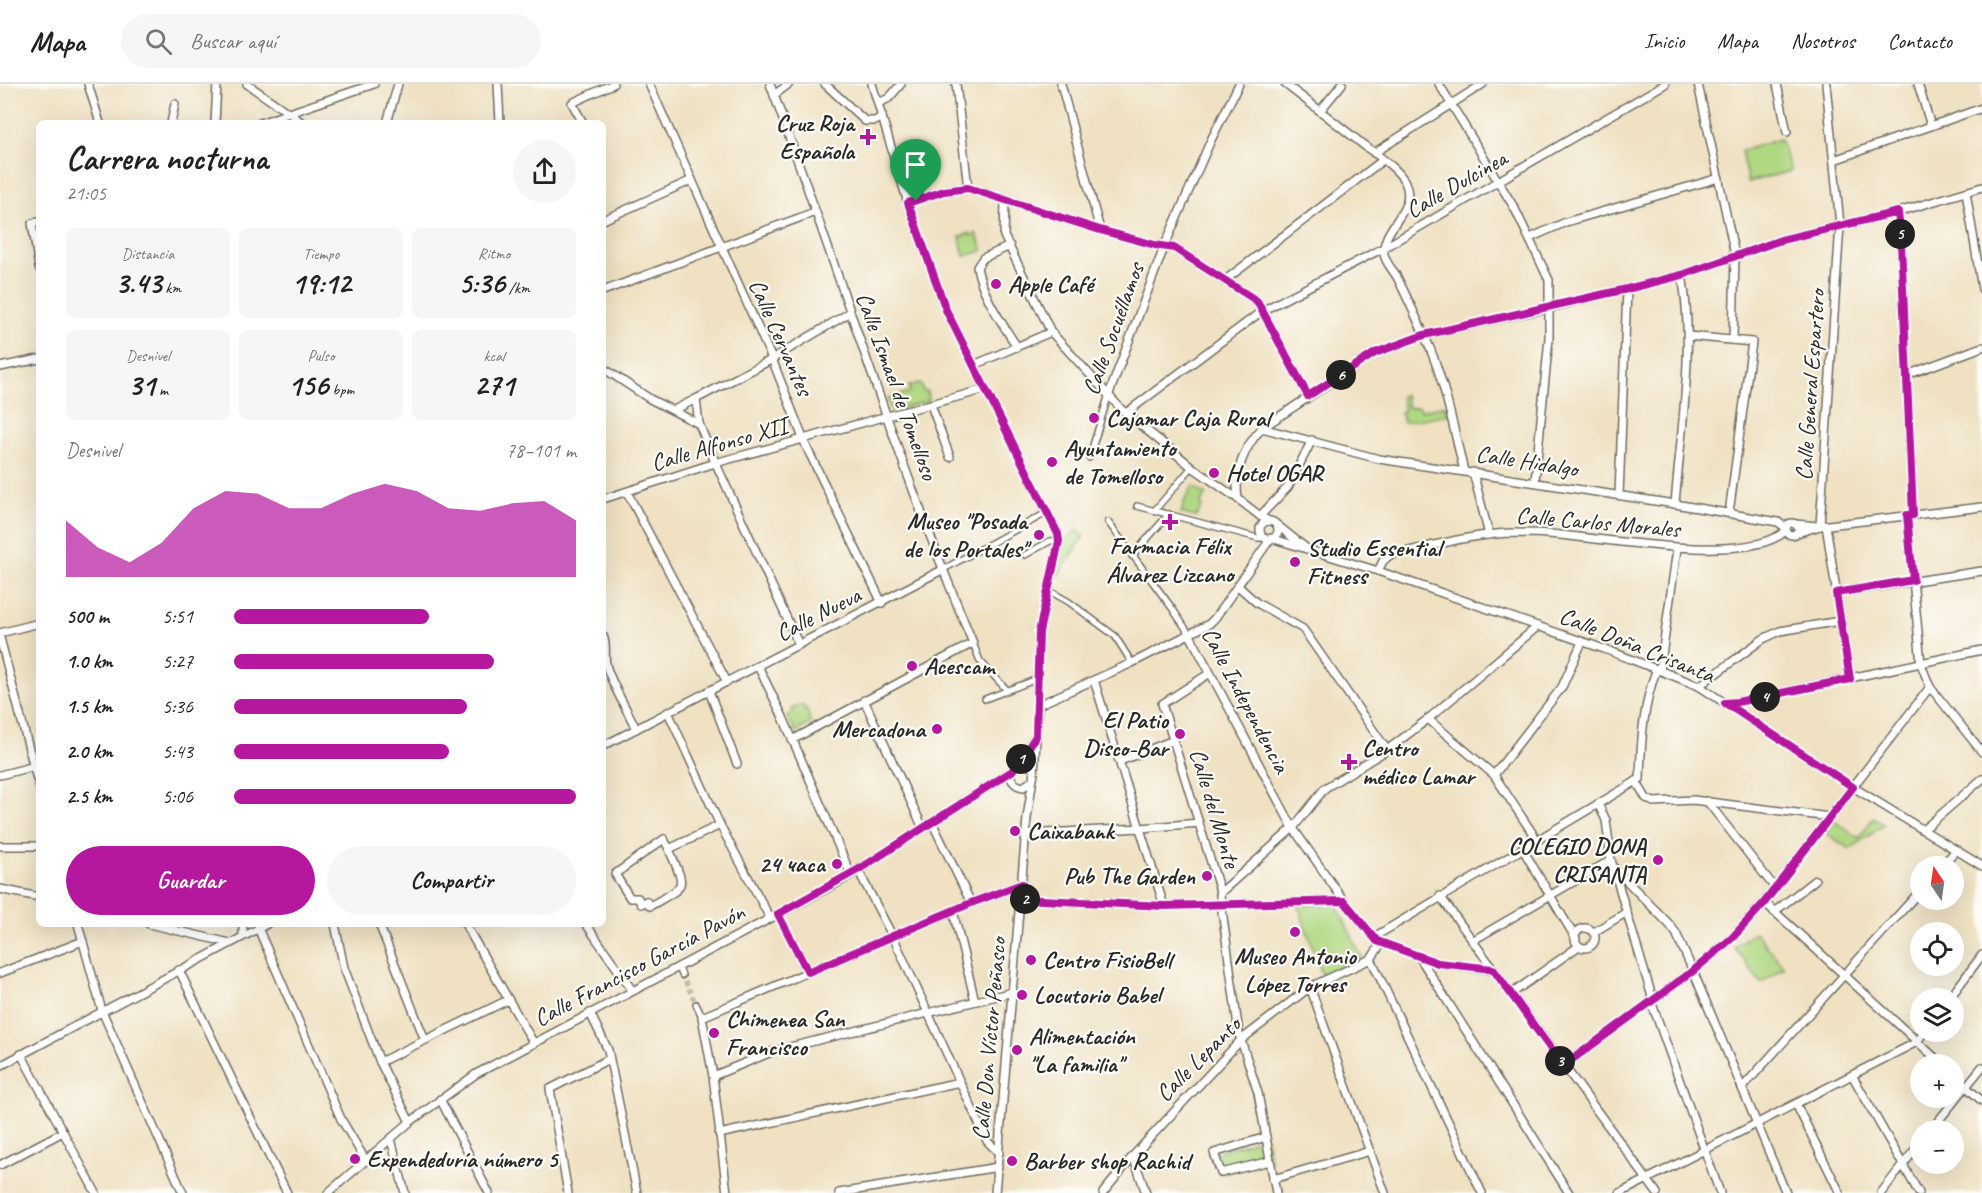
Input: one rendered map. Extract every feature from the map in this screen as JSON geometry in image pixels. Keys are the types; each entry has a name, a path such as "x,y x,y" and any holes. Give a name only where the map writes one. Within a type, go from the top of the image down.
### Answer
{"street":[{"path":"88,84 99,120"},
{"path":"216,120 217,84"},
{"path":"247,84 298,120"},
{"path":"269,120 374,84"},
{"path":"388,120 398,84"},
{"path":"498,84 500,120"},
{"path":"581,120 572,103 613,84"},
{"name":"Calle Cervantes","path":"649,84 772,359 804,439 882,603"},
{"name":"Calle Ismael de Tomelloso","path":"770,84 849,314 942,570 980,661 1007,690"},
{"path":"774,95 789,84"},
{"path":"825,84 865,121 875,121 882,116"},
{"path":"872,84 908,203 946,310 1056,527 1059,541 1050,541 1025,555"},
{"path":"879,103 889,98 900,84"},
{"path":"956,84 968,188"},
{"path":"1061,84 1100,230"},
{"name":"Calle Socuéllamos","path":"1089,458 1109,394 1165,245 1211,140 1239,84"},
{"path":"1285,84 1400,174 1405,183 1407,205 1389,231 1384,255 1424,335 1443,390 1464,471"},
{"path":"1320,111 1342,84"},
{"path":"1439,84 1530,238 1549,280 1549,338 1535,482"},
{"path":"1374,153 1483,84"},
{"name":"Calle Dulcinea","path":"1126,413 1262,312 1385,247 1665,84"},
{"path":"1698,84 1735,255 1733,340"},
{"path":"1777,84 1787,132"},
{"name":"Calle General Espartero","path":"1826,84 1840,225 1823,526 1850,679"},
{"path":"1918,84 1931,126"},
{"path":"172,120 175,104"},
{"path":"1834,160 1982,108"},
{"path":"287,120 288,114"},
{"path":"1224,281 1383,160"},
{"path":"1530,238 1566,222 1719,178"},
{"path":"606,219 692,180"},
{"path":"1238,498 1236,479 1240,463 1252,438 1262,428 1308,396 1375,353 1424,335 1549,308 1682,275 1781,240 1898,212 1982,187"},
{"path":"908,203 944,191 968,188 1005,202 1100,230 1174,248 1257,301 1308,396"},
{"path":"1966,192 1982,289"},
{"name":"Calle Doña Crisanta","path":"1005,202 1004,236 1052,332 1126,413 1192,467 1312,552"},
{"path":"606,290 815,212"},
{"path":"1898,212 1907,375 1913,580 1921,664 1930,687 1982,752"},
{"path":"36,222 32,223 36,249"},
{"path":"1010,246 983,258 977,267 996,313 1017,347"},
{"path":"1675,504 1688,336 1687,302 1682,275"},
{"path":"1619,495 1627,289"},
{"path":"674,410 772,359 849,314"},
{"path":"974,365 1052,332"},
{"path":"1688,336 1752,342 1729,513"},
{"path":"1907,375 1982,347"},
{"path":"0,367 36,360"},
{"path":"606,370 650,399 699,424"},
{"name":"Calle Alfonso XII","path":"606,498 715,463 986,389"},
{"path":"696,399 699,424 715,463 799,645"},
{"path":"931,405 950,457"},
{"name":"Calle Hidalgo","path":"1262,428 1379,459 1729,513 1778,522 1786,529"},
{"path":"1260,516 1288,486 1312,440"},
{"path":"1155,510 1192,467"},
{"path":"1473,472 1489,535"},
{"path":"627,492 727,682"},
{"name":"Calle Doña Crisanta","path":"1137,506 1258,538 1268,538 1378,571 1659,669 1700,686 1853,787 1982,866"},
{"path":"1786,529 1788,534 1794,534 1823,526 1982,507"},
{"name":"Calle Nueva","path":"606,744 882,603 1048,512"},
{"path":"1132,556 1169,514"},
{"name":"Calle Independencia","path":"1107,522 1190,635 1293,828 1344,901 1375,939"},
{"path":"1038,705 1132,663 1209,624 1238,586 1268,538 1277,533 1273,523 1264,523 1261,528 1261,533 1268,538"},
{"name":"Calle Carlos Morales","path":"1378,571 1383,561 1390,555 1489,535 1548,534 1677,549 1731,548 1779,538 1789,524 1795,524"},
{"path":"1795,524 1823,526"},
{"path":"1794,534 1798,528 1795,524"},
{"name":"Calle Don Víctor Peñasco","path":"995,1193 1026,834 1033,778 1038,705 1039,632 1059,541"},
{"path":"1677,549 1659,669 1644,712 1641,737 1638,780 1649,801 1707,801 1830,817"},
{"path":"1836,593 1982,571"},
{"path":"1238,586 1257,603 1303,629 1387,750"},
{"path":"1048,590 1069,602 1115,636 1132,663"},
{"path":"1700,686 1763,639 1780,631 1840,621"},
{"path":"0,775 36,766 0,636 36,624"},
{"path":"1220,893 1293,828 1325,788 1387,750 1428,719 1537,627"},
{"path":"1494,775 1562,687 1582,642"},
{"path":"792,740 973,644"},
{"path":"1725,703 1982,650"},
{"path":"606,664 636,729"},
{"path":"758,666 854,873 893,937 987,1142 999,1154"},
{"name":"Calle del Monte","path":"1210,673 1162,704 1220,893 1241,1040 1258,1093 1276,1193"},
{"path":"985,699 1037,679"},
{"path":"1094,680 1164,906"},
{"path":"1563,1066 1693,971 1732,938 1764,903 1930,687"},
{"path":"709,691 737,764"},
{"path":"864,700 922,828"},
{"path":"668,712 720,825 770,918"},
{"path":"1428,719 1494,775 1537,840"},
{"path":"1014,768 1028,765 1034,770 1033,778 1023,787 1016,785 1011,779 1014,768 1036,736"},
{"path":"1120,761 1174,740"},
{"name":"Calle Francisco García Pavón","path":"328,1193 410,1122 476,1074 854,873 1014,768"},
{"path":"1923,830 1982,779"},
{"path":"1375,939 1440,896 1638,780"},
{"path":"1707,801 1775,888"},
{"path":"1598,804 1606,820 1612,864 1652,1000 1720,1193"},
{"path":"932,822 971,903"},
{"path":"1026,834 1199,823"},
{"path":"669,849 720,825"},
{"path":"664,839 669,849 682,879 681,885 677,890 650,906 646,900 641,904 638,898 630,898 615,874 664,839"},
{"path":"0,846 36,846"},
{"path":"1522,848 1577,942 1585,948 1591,946 1595,941 1594,932"},
{"path":"1951,856 1956,850"},
{"path":"1472,940 1612,864"},
{"path":"1612,864 1676,933 1786,1193"},
{"path":"1774,912 1815,880"},
{"path":"702,1017 971,903 1022,884"},
{"path":"0,889 36,896"},
{"path":"1440,896 1657,1193"},
{"path":"1021,899 1164,906 1344,901"},
{"path":"1742,1088 1910,902"},
{"path":"1764,903 1910,1036"},
{"path":"953,911 975,1001"},
{"path":"1594,932 1627,912"},
{"path":"778,914 808,972"},
{"path":"79,927 102,1011 183,1193"},
{"path":"173,927 230,943"},
{"path":"243,927 243,936"},
{"path":"336,927 344,968 380,1062 410,1122"},
{"path":"381,927 425,1040"},
{"path":"467,927 533,1042"},
{"path":"588,927 632,990"},
{"path":"0,1066 258,928 341,1119 366,1161"},
{"path":"1511,994 1577,942 1578,932 1583,928 1594,932"},
{"path":"1375,939 1438,963 1493,969"},
{"path":"1375,939 1379,947 1371,959 1482,1193"},
{"path":"0,973 83,941"},
{"path":"1957,988 1982,956"},
{"path":"1420,958 1569,1193"},
{"name":"Calle Lepanto","path":"1103,1193 1132,1156 1241,1040 1310,987 1371,959"},
{"path":"678,966 682,975"},
{"path":"179,970 287,1193"},
{"path":"1310,987 1385,1193"},
{"path":"713,1076 774,1051 894,1023 928,1011 1013,992"},
{"path":"380,1062 508,1000"},
{"path":"696,1004 702,1017 713,1076 727,1193"},
{"path":"590,1013 608,1050 637,1193"},
{"path":"1620,1193 1917,1042 1930,1054"},
{"path":"21,1054 96,1193"},
{"path":"568,1193 550,1089 609,1059"},
{"path":"1939,1120 1982,1066"},
{"path":"1852,1075 1919,1193"},
{"path":"719,1134 960,1082"},
{"path":"1966,1087 1982,1101"},
{"path":"440,1099 489,1193"},
{"path":"1796,1104 1840,1193"},
{"path":"0,1165 63,1132"},
{"path":"1266,1137 1214,1153 1221,1173 1270,1161"},
{"path":"391,1139 405,1193"},
{"path":"1273,1179 1370,1151"},
{"path":"1881,1193 1910,1155"},
{"path":"1132,1156 1146,1193"},
{"path":"839,1193 872,1190 998,1167"}],"green space":[{"path":"1780,139 1791,171 1748,182 1741,151"},
{"path":"970,233 971,236 976,233 983,251 964,256 960,237"},
{"path":"920,383 923,391 927,391 929,401 891,411 887,398 910,392 909,386"},
{"path":"1405,395 1408,408 1419,407 1420,411 1445,405 1448,415 1404,422 1400,412 1404,410 1401,396"},
{"path":"1193,486 1206,495 1196,517 1181,513"},
{"path":"1078,530 1084,536 1056,579 1063,543"},
{"path":"802,704 804,709 806,708 811,723 796,732 787,717 793,714 792,709"},
{"path":"1874,817 1884,825 1850,849 1825,833 1834,821 1859,838"},
{"path":"1298,905 1337,906 1362,958 1322,975"},
{"path":"1755,932 1784,967 1761,983 1734,947"},
{"path":"1266,1137 1270,1161 1221,1173 1214,1153"}],"tunnel":[{"path":"682,975 696,1004"}],"place":[{"name":"Cruz Roja Española","path":"868,137"},
{"name":"Apple Café","path":"996,284"},
{"name":"Cajamar Caja Rural","path":"1094,418"},
{"name":"Ayuntamiento de Tomelloso","path":"1052,462"},
{"name":"Hotel OGAR","path":"1214,473"},
{"name":"Farmacia Félix Álvarez Lizcano","path":"1170,522"},
{"name":"Museo \"Posada de los Portales\"","path":"1039,535"},
{"name":"Studio Essential Fitness","path":"1295,562"},
{"name":"Acescam","path":"912,666"},
{"name":"Mercadona","path":"937,729"},
{"name":"El Patio Disco-Bar","path":"1180,734"},
{"name":"Centro médico Lamar","path":"1349,762"},
{"name":"Caixabank","path":"1015,831"},
{"name":"COLEGIO DONA CRISANTA","path":"1658,860"},
{"name":"24 часа","path":"837,864"},
{"name":"Pub The Garden","path":"1207,876"},
{"name":"Museo Antonio López Torres","path":"1295,932"},
{"name":"Centro FisioBell","path":"1031,960"},
{"name":"Locutorio Babel","path":"1022,995"},
{"name":"Chimenea San Francisco","path":"714,1033"},
{"name":"Alimentación \"La familia\"","path":"1017,1050"},
{"name":"Expendeduría número 5","path":"355,1159"},
{"name":"Barber shop Rachid","path":"1012,1161"}],"route":[{"path":"968,188 1005,202 1100,230 1174,248 1257,301 1308,396 1375,353 1424,335 1549,308 1682,275 1781,240 1898,212 1913,515 1907,515 1913,580 1836,593 1850,679 1725,703 1853,787 1764,903 1732,938 1693,971 1563,1066 1493,969 1438,963 1377,941 1344,901 1151,906 1021,899 1022,884 971,903 808,972 778,914 851,875 1012,771 1036,736 1039,632 1059,541 1058,534 946,310 908,203 916,201 944,191 968,188"}]}
